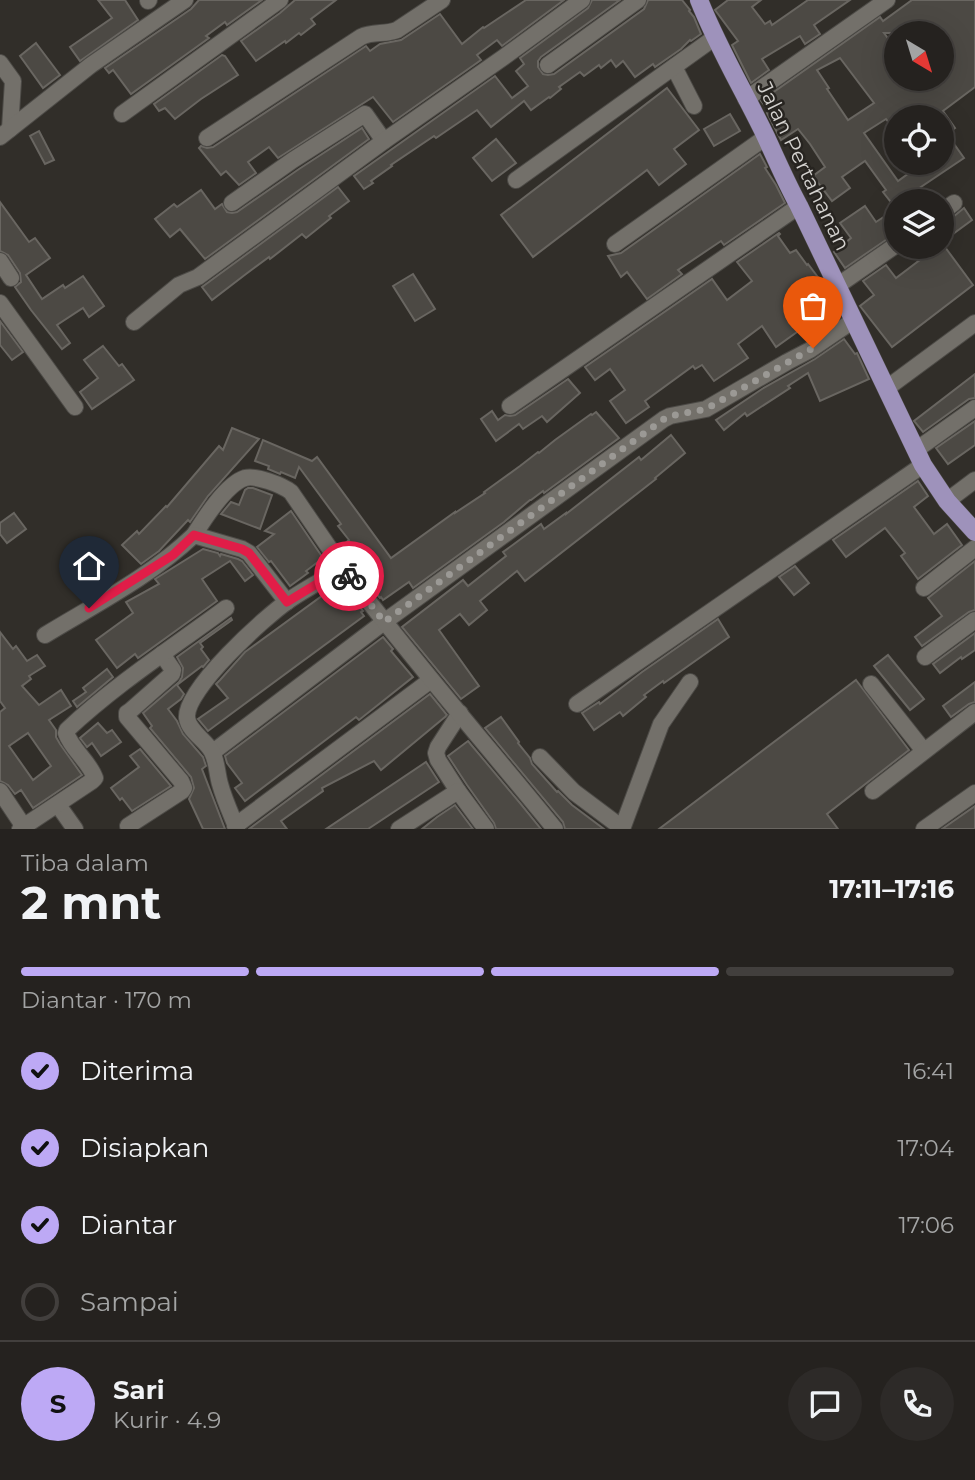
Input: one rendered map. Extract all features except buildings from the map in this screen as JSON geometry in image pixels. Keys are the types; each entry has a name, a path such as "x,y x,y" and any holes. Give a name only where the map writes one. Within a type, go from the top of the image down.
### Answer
{"main road":[{"name":"Jalan Pertahanan","path":"699,0 714,37 766,137 920,457 947,501 975,532"}],"street":[{"path":"5,133 91,65 185,0"},
{"path":"122,114 280,0"},
{"path":"207,138 361,37 397,30 442,0"},
{"path":"134,322 179,285 198,277 582,0"},
{"path":"548,65 638,0"},
{"path":"746,99 887,0"},
{"path":"516,180 714,37"},
{"path":"0,63 13,81 5,133"},
{"path":"674,66 694,106"},
{"path":"232,203 365,114 384,141"},
{"path":"615,244 766,137"},
{"path":"510,406 799,206"},
{"path":"837,286 884,253"},
{"path":"0,261 11,278"},
{"path":"0,303 75,407"},
{"path":"213,752 384,622 664,419 706,409 810,350 853,318"},
{"path":"887,388 975,323"},
{"path":"578,704 920,457 975,408"},
{"path":"46,635 173,555 194,535 232,486 244,478 253,477 282,486 291,492 384,622 555,829"},
{"path":"947,501 975,480"},
{"path":"194,535 249,553 287,602"},
{"path":"924,587 975,548"},
{"path":"343,568 287,602 254,629 225,657 193,698 188,709 187,718 191,727 213,752 220,787 236,827 431,680"},
{"path":"0,790 22,828 92,781 94,774 69,741 67,730 143,667 226,608"},
{"path":"925,657 975,620"},
{"path":"128,826 184,788 127,717 130,710 172,674 173,670 162,654"},
{"path":"540,757 574,792 622,828 661,724 691,682"},
{"path":"871,684 924,751"},
{"path":"873,791 975,712"},
{"path":"460,713 436,753 458,792 486,829"},
{"path":"398,829 458,792"},
{"path":"924,829 975,793"},
{"path":"58,806 75,829"}],"way so far":[{"path":"349,576 384,622 664,419 706,409 813,348"}],"route":[{"path":"89,608 173,555 194,535 249,553 287,602 343,568 349,576"}]}
